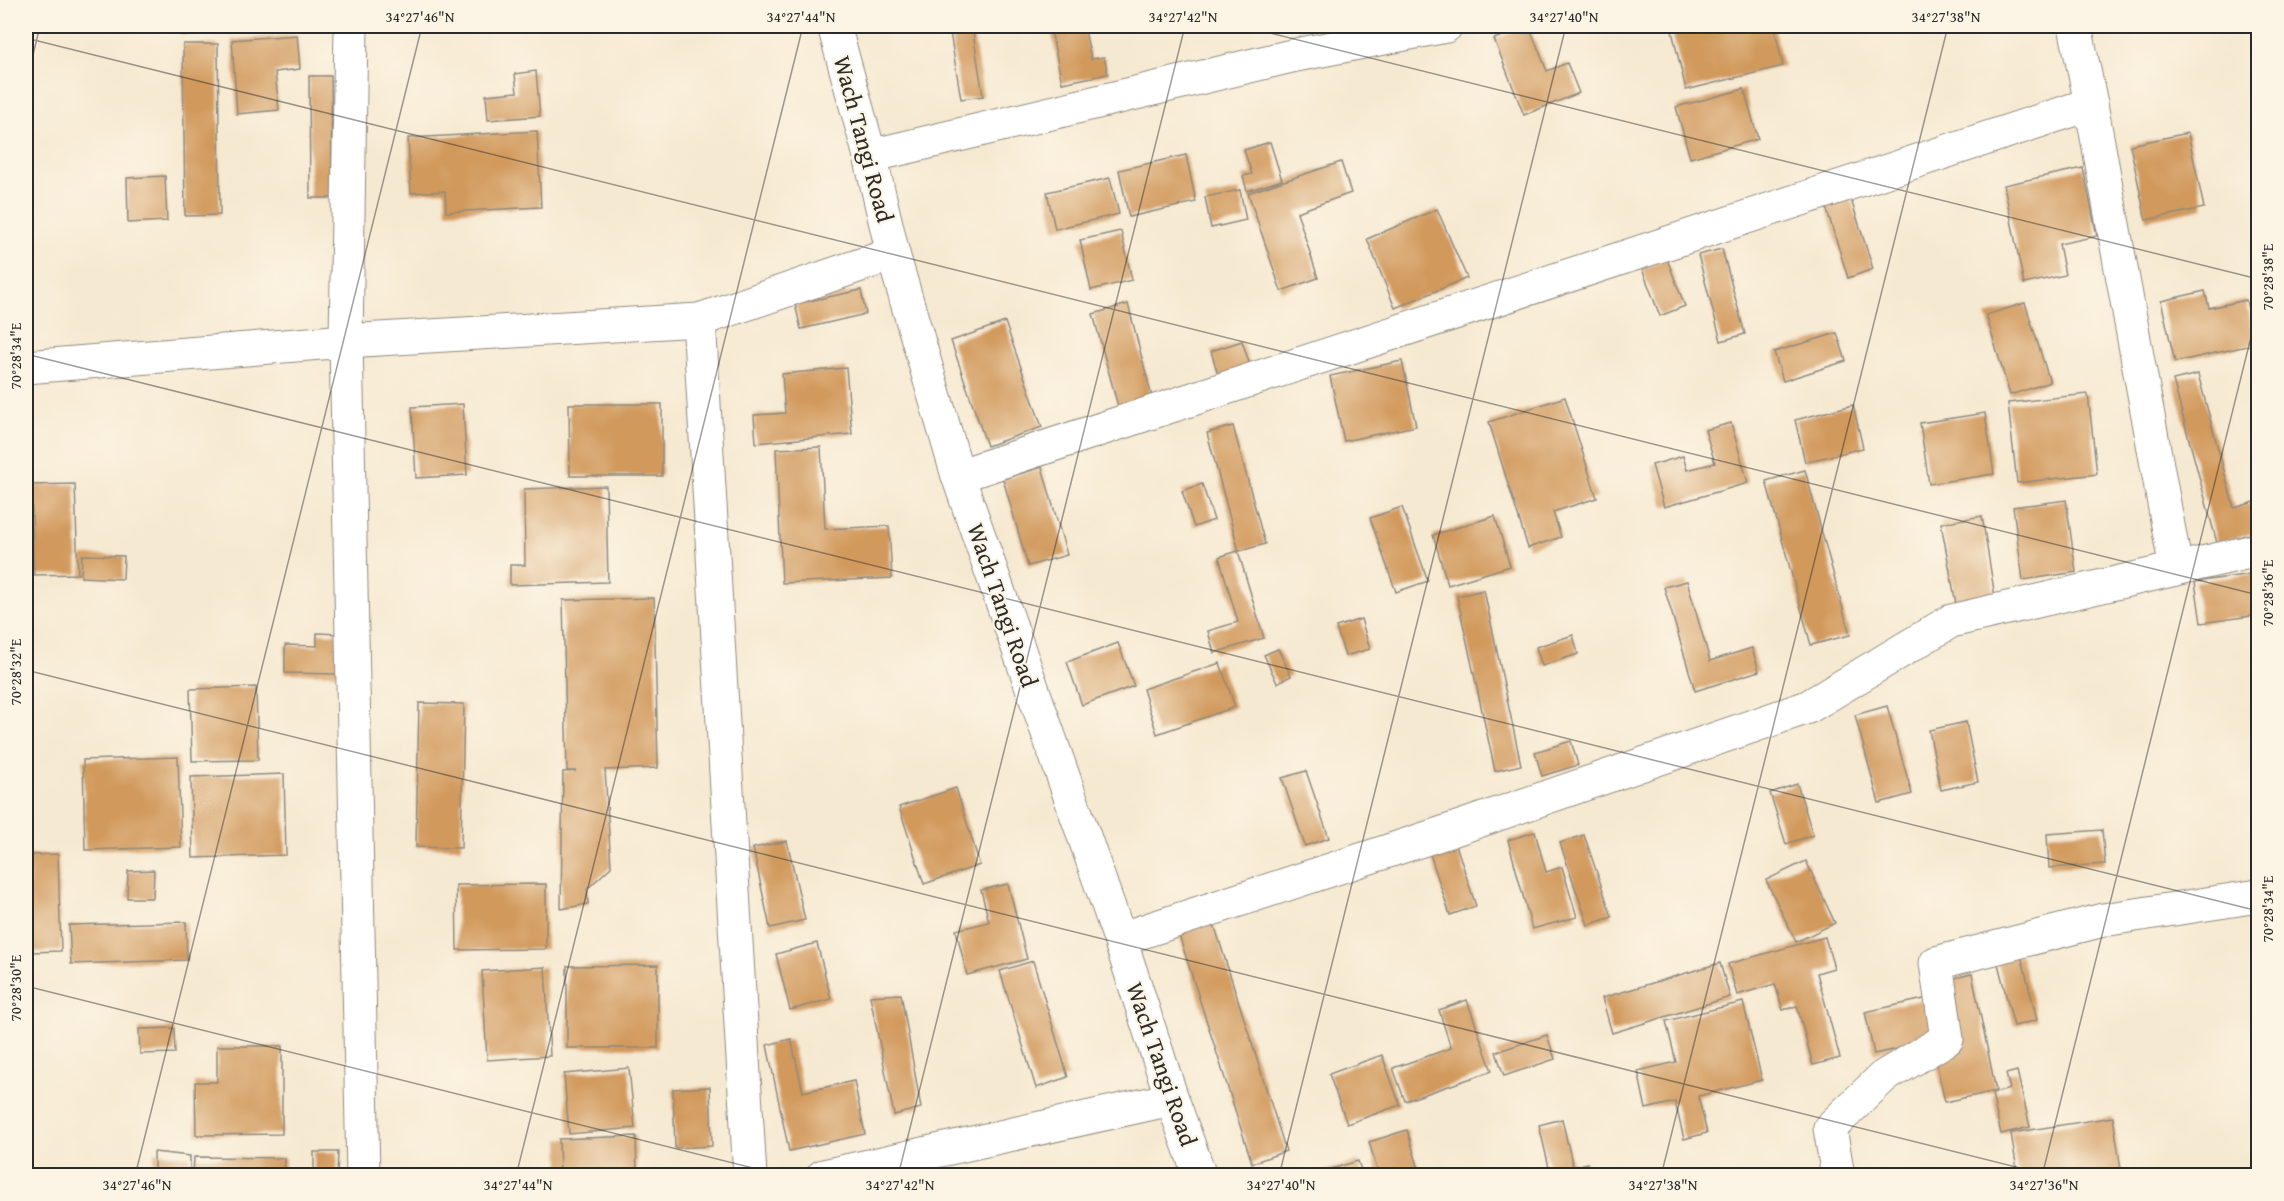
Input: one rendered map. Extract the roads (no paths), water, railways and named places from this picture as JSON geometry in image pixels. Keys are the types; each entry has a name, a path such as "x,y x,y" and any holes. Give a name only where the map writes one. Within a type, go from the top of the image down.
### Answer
{"street":[{"path":"351,26 346,341 363,1176"},
{"name":"Wach Tangi Road","path":"834,26 870,156 893,254 958,476 1120,939 1172,1099 1200,1176"},
{"path":"870,156 1296,55 1446,26"},
{"path":"2075,26 2176,569"},
{"path":"958,476 2091,104"},
{"path":"26,367 346,341 699,320 893,254"},
{"path":"699,320 750,1176"},
{"path":"1120,939 1449,831 1808,707 1951,621 2259,550"},
{"path":"1838,1176 1830,1128 1884,1077 1947,1039 1936,963 2103,920 2259,896"},
{"path":"823,1176 1172,1099"}]}
